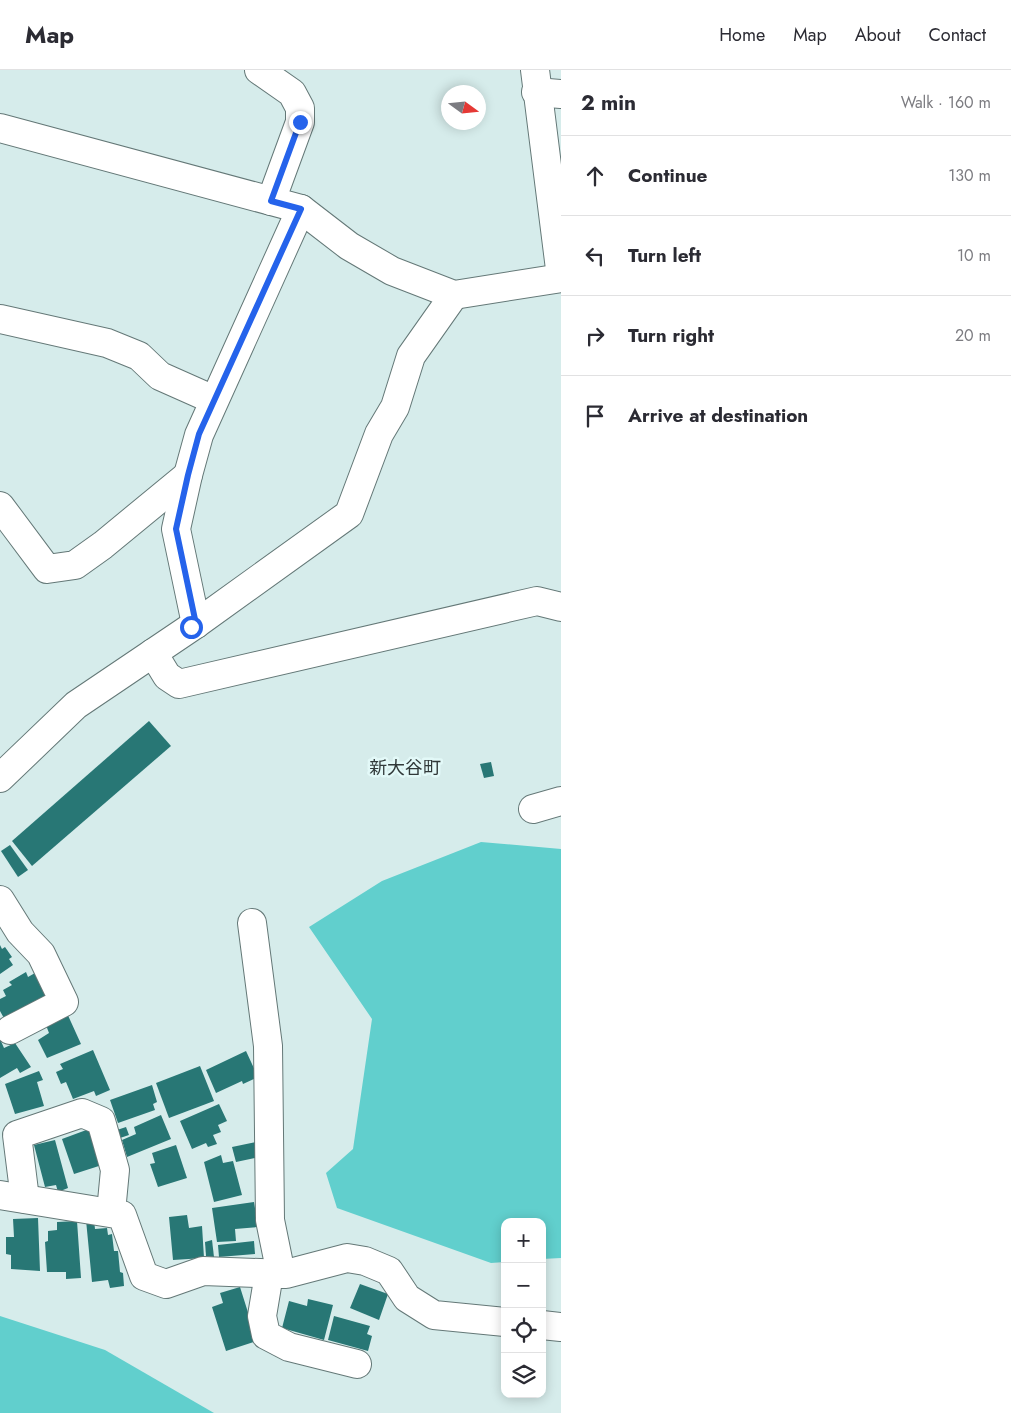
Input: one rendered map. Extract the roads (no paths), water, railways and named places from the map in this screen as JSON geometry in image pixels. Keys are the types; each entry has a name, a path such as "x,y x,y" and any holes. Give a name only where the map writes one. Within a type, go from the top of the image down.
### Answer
{"street":[{"path":"259,70 292,93 300,108 300,122 271,201"},
{"path":"0,128 301,209 349,246 392,272 454,295 561,277 544,85"},
{"path":"196,624 176,529 188,475 199,434 301,209"},
{"path":"0,778 76,705 196,624 349,514 379,434 395,407 411,356 454,295"},
{"path":"0,319 28,338 107,343 139,356 160,376 214,400"},
{"path":"0,506 48,569 75,565 103,545 188,475"},
{"path":"153,652 167,676 178,684 537,601 561,607"},
{"path":"534,809 561,801"},
{"path":"0,900 20,932 41,954 64,1002 10,1030"},
{"path":"252,923 268,1046 270,1220 275,1274 262,1316 266,1335 288,1347 357,1364"},
{"path":"111,1212 115,1170 101,1121 82,1113 17,1135 13,1197 122,1215 144,1276 166,1284 203,1271 275,1274 347,1258 365,1261 389,1271 407,1298 434,1315 501,1322"},
{"path":"546,1325 561,1327"}],"district":[{"name":"新大谷町","path":"405,768"}]}
